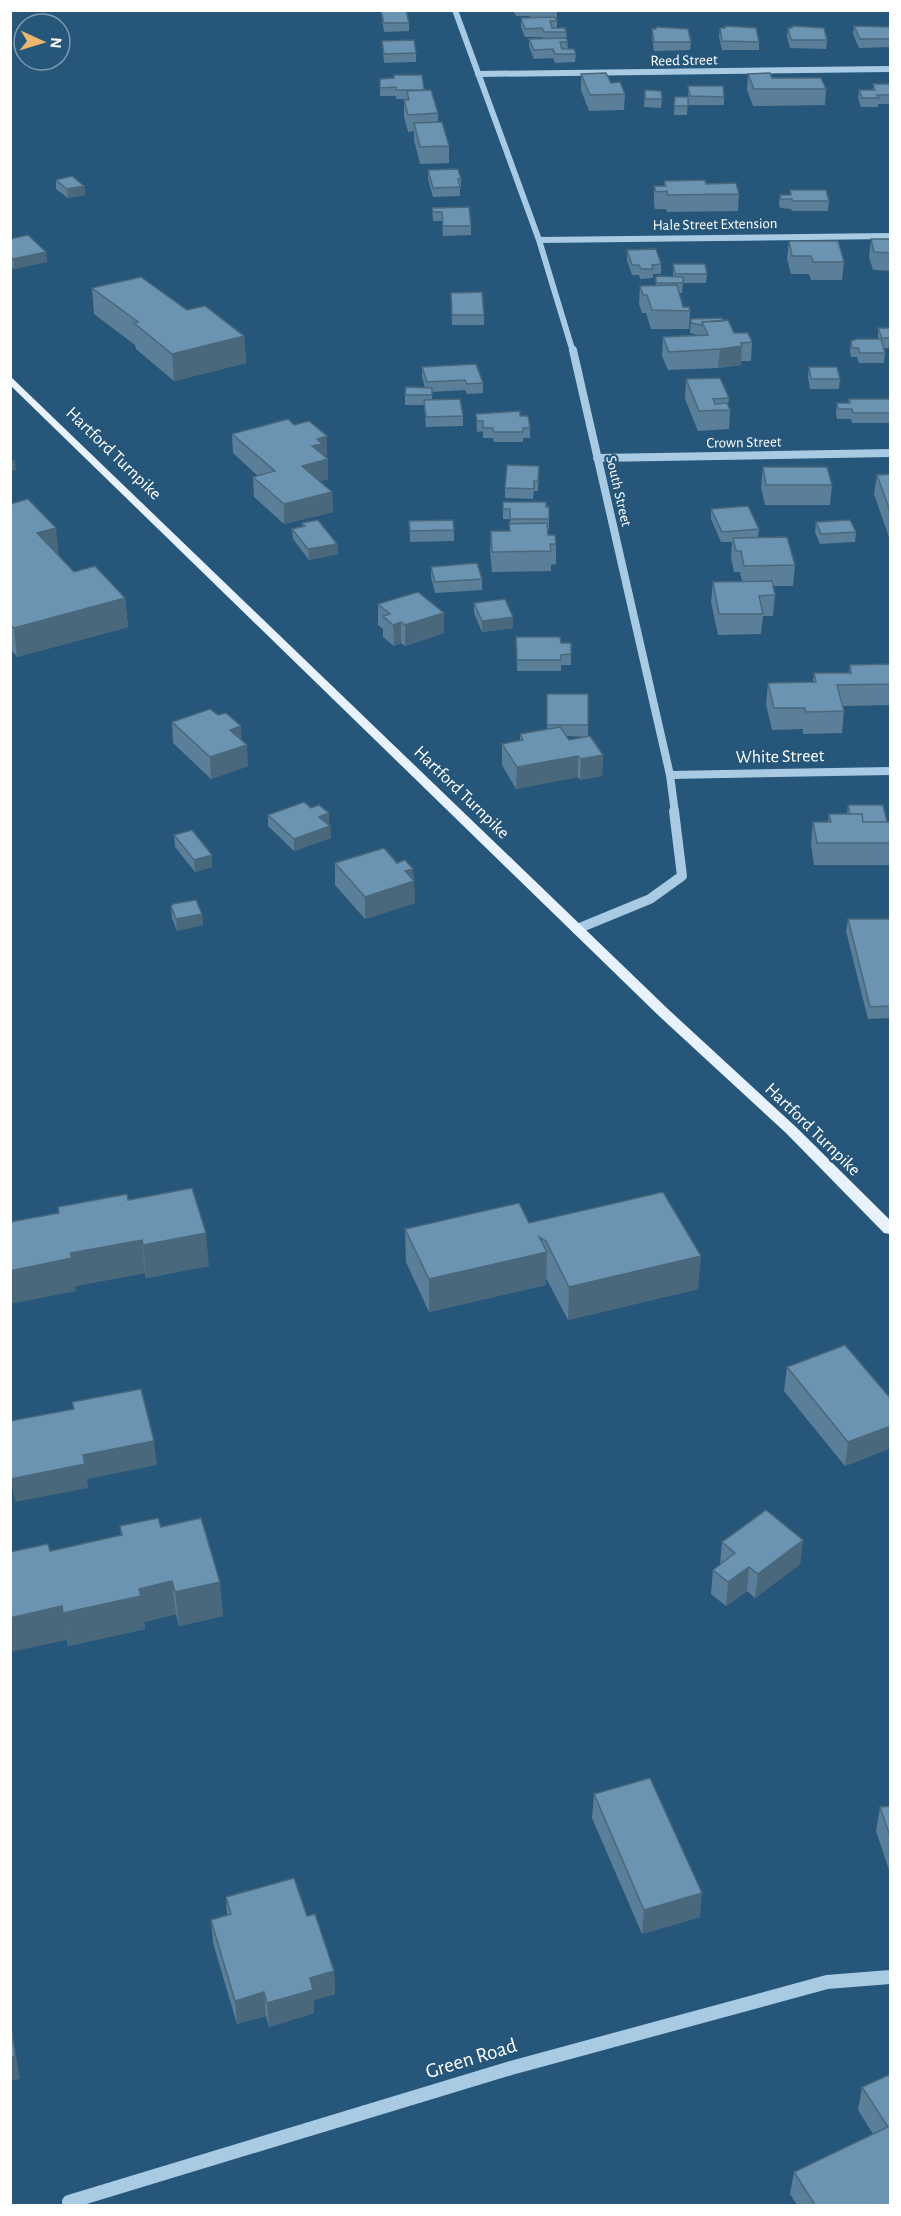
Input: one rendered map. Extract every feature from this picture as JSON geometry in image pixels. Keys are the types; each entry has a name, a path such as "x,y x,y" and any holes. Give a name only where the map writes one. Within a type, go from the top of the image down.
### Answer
{"main road":[{"name":"Hartford Turnpike","path":"10,379 664,1013 791,1130 891,1229"}],"street":[{"name":"South Street","path":"455,10 539,240 574,355 670,775 681,876 650,899 577,929"},
{"name":"Reed Street","path":"478,74 891,69"},
{"name":"Hale Street Extension","path":"539,240 891,236"},
{"name":"Crown Street","path":"597,458 891,453"},
{"name":"White Street","path":"670,775 891,771"},
{"name":"Green Road","path":"69,2202 534,2062 827,1982 891,1977"}],"building":[{"path":"406,10 409,23 384,23 381,11"},
{"path":"555,17 557,21 550,21 552,28 565,28 566,32 544,32 542,28 525,29 521,18"},
{"path":"725,26 756,28 759,42 722,41 720,28 725,28"},
{"path":"792,26 824,28 827,40 791,40 788,28"},
{"path":"854,26 890,27 891,39 860,39"},
{"path":"656,27 688,29 691,42 654,42 652,29"},
{"path":"566,38 568,42 560,42 562,49 574,49 576,54 555,54 553,49 534,50 529,39"},
{"path":"414,40 416,53 384,54 382,41"},
{"path":"606,73 611,83 620,82 625,94 590,95 581,74"},
{"path":"770,73 772,78 821,78 826,89 754,89 748,74"},
{"path":"394,75 422,75 424,90 380,88 380,79 394,78"},
{"path":"873,84 891,84 891,95 862,98 859,90 875,90"},
{"path":"688,86 723,86 724,97 690,96"},
{"path":"431,90 438,113 408,115 404,100 409,100 407,91"},
{"path":"645,90 661,91 662,99 645,99"},
{"path":"675,97 688,97 688,106 674,106"},
{"path":"442,122 449,146 420,147 414,123"},
{"path":"458,169 461,179 458,179 460,187 433,188 428,170"},
{"path":"72,176 84,186 67,189 56,180"},
{"path":"705,180 706,184 736,183 739,194 668,195 667,191 656,192 654,186 666,186 664,181"},
{"path":"790,190 826,190 829,201 781,199 780,195 791,195"},
{"path":"469,207 471,226 443,226 442,212 433,212 432,208"},
{"path":"28,235 46,252 13,259 10,257 10,239"},
{"path":"871,239 891,239 891,253 874,252"},
{"path":"789,241 838,241 844,262 813,262 811,256 792,256"},
{"path":"656,249 661,264 652,265 653,269 641,269 639,265 632,265 627,250"},
{"path":"673,264 705,264 707,274 675,274"},
{"path":"656,276 683,277 683,283 656,283"},
{"path":"141,277 187,310 205,306 244,336 172,354 134,323 138,322 92,288"},
{"path":"677,285 683,307 689,307 690,311 652,310 647,295 643,295 640,286"},
{"path":"482,292 484,315 452,315 451,293"},
{"path":"722,318 723,321 702,322 702,325 691,323 691,319"},
{"path":"728,320 734,333 748,333 752,342 720,349 669,352 663,337 708,335 702,322"},
{"path":"878,328 891,328 891,338 882,338"},
{"path":"881,339 885,353 860,353 858,348 852,348 851,341"},
{"path":"476,364 483,383 467,384 465,380 427,382 422,367"},
{"path":"809,367 837,367 840,379 811,379"},
{"path":"720,378 729,398 713,399 715,404 727,403 730,410 699,411 686,379"},
{"path":"406,387 432,388 432,395 405,395"},
{"path":"460,399 463,416 426,417 424,400"},
{"path":"849,399 891,399 891,413 853,413 852,409 838,409 837,403 850,403"},
{"path":"520,411 520,416 528,416 530,428 523,428 523,432 494,432 493,428 483,428 483,421 477,421 476,414"},
{"path":"288,419 294,425 309,421 327,436 317,439 322,444 312,446 328,459 302,466 332,492 284,504 253,477 275,471 232,434"},
{"path":"507,465 539,466 538,481 534,481 534,489 505,488"},
{"path":"763,467 827,467 832,485 766,485"},
{"path":"891,474 891,514 877,475"},
{"path":"28,499 56,528 37,533 74,572 95,566 125,598 14,628 10,624 10,504"},
{"path":"503,502 546,502 546,507 549,507 549,519 510,519 510,509 503,509"},
{"path":"748,506 759,529 722,532 711,509"},
{"path":"318,520 337,544 308,549 292,529 305,526 302,523"},
{"path":"453,520 454,530 410,531 409,521"},
{"path":"850,520 856,532 821,534 816,522"},
{"path":"547,523 548,535 555,535 556,544 550,544 551,551 492,552 491,531 510,531 509,524"},
{"path":"787,537 795,565 744,566 741,551 736,551 733,538"},
{"path":"477,563 482,579 435,582 431,567"},
{"path":"772,581 775,595 759,596 763,614 719,614 713,582"},
{"path":"418,592 444,613 405,625 401,622 393,625 383,616 390,614 378,604"},
{"path":"505,599 513,617 482,621 474,603"},
{"path":"516,637 560,637 561,643 571,643 571,654 561,655 561,660 517,660"},
{"path":"891,664 891,684 837,685 844,711 806,712 805,708 774,708 768,683 816,682 814,673 851,673 850,665"},
{"path":"547,694 588,694 588,725 547,725"},
{"path":"210,709 218,715 226,713 241,726 230,730 247,745 210,757 172,722"},
{"path":"560,727 569,740 590,736 603,755 581,759 578,756 517,767 502,744 523,740 520,734"},
{"path":"304,802 311,808 319,805 329,813 319,817 330,826 294,839 268,815"},
{"path":"848,805 883,805 887,822 863,822 862,814 850,814"},
{"path":"829,814 862,814 863,822 891,822 891,843 817,843 813,822 831,822"},
{"path":"192,830 212,855 194,860 174,835"},
{"path":"384,848 397,863 405,860 413,869 405,871 414,881 365,897 335,863"},
{"path":"196,900 202,914 176,919 171,906 173,904"},
{"path":"848,919 891,919 891,1006 870,1007"},
{"path":"192,1188 206,1233 143,1245 142,1240 70,1253 72,1258 10,1271 10,1222 59,1213 58,1207 127,1194 128,1200"},
{"path":"663,1192 701,1256 569,1287 546,1241 539,1237 547,1252 429,1279 405,1229 519,1203 529,1223"},
{"path":"845,1345 891,1399 891,1426 848,1442 787,1367"},
{"path":"141,1389 154,1441 83,1455 85,1464 11,1479 10,1421 74,1409 72,1402"},
{"path":"766,1510 803,1540 758,1574 749,1567 728,1582 713,1570 735,1553 722,1542"},
{"path":"158,1518 161,1527 201,1518 220,1582 175,1592 172,1581 139,1589 141,1596 63,1613 62,1606 10,1618 10,1552 48,1544 50,1551 122,1535 120,1526"},
{"path":"650,1778 702,1893 644,1910 594,1794"},
{"path":"891,1806 891,1839 880,1807"},
{"path":"294,1878 307,1916 315,1914 334,1971 310,1978 313,1990 267,2003 264,1992 235,2001 211,1920 231,1914 226,1897"},
{"path":"10,2024 15,2056 10,2057"},
{"path":"891,2074 891,2205 815,2205 794,2172 888,2127 862,2087"}]}
